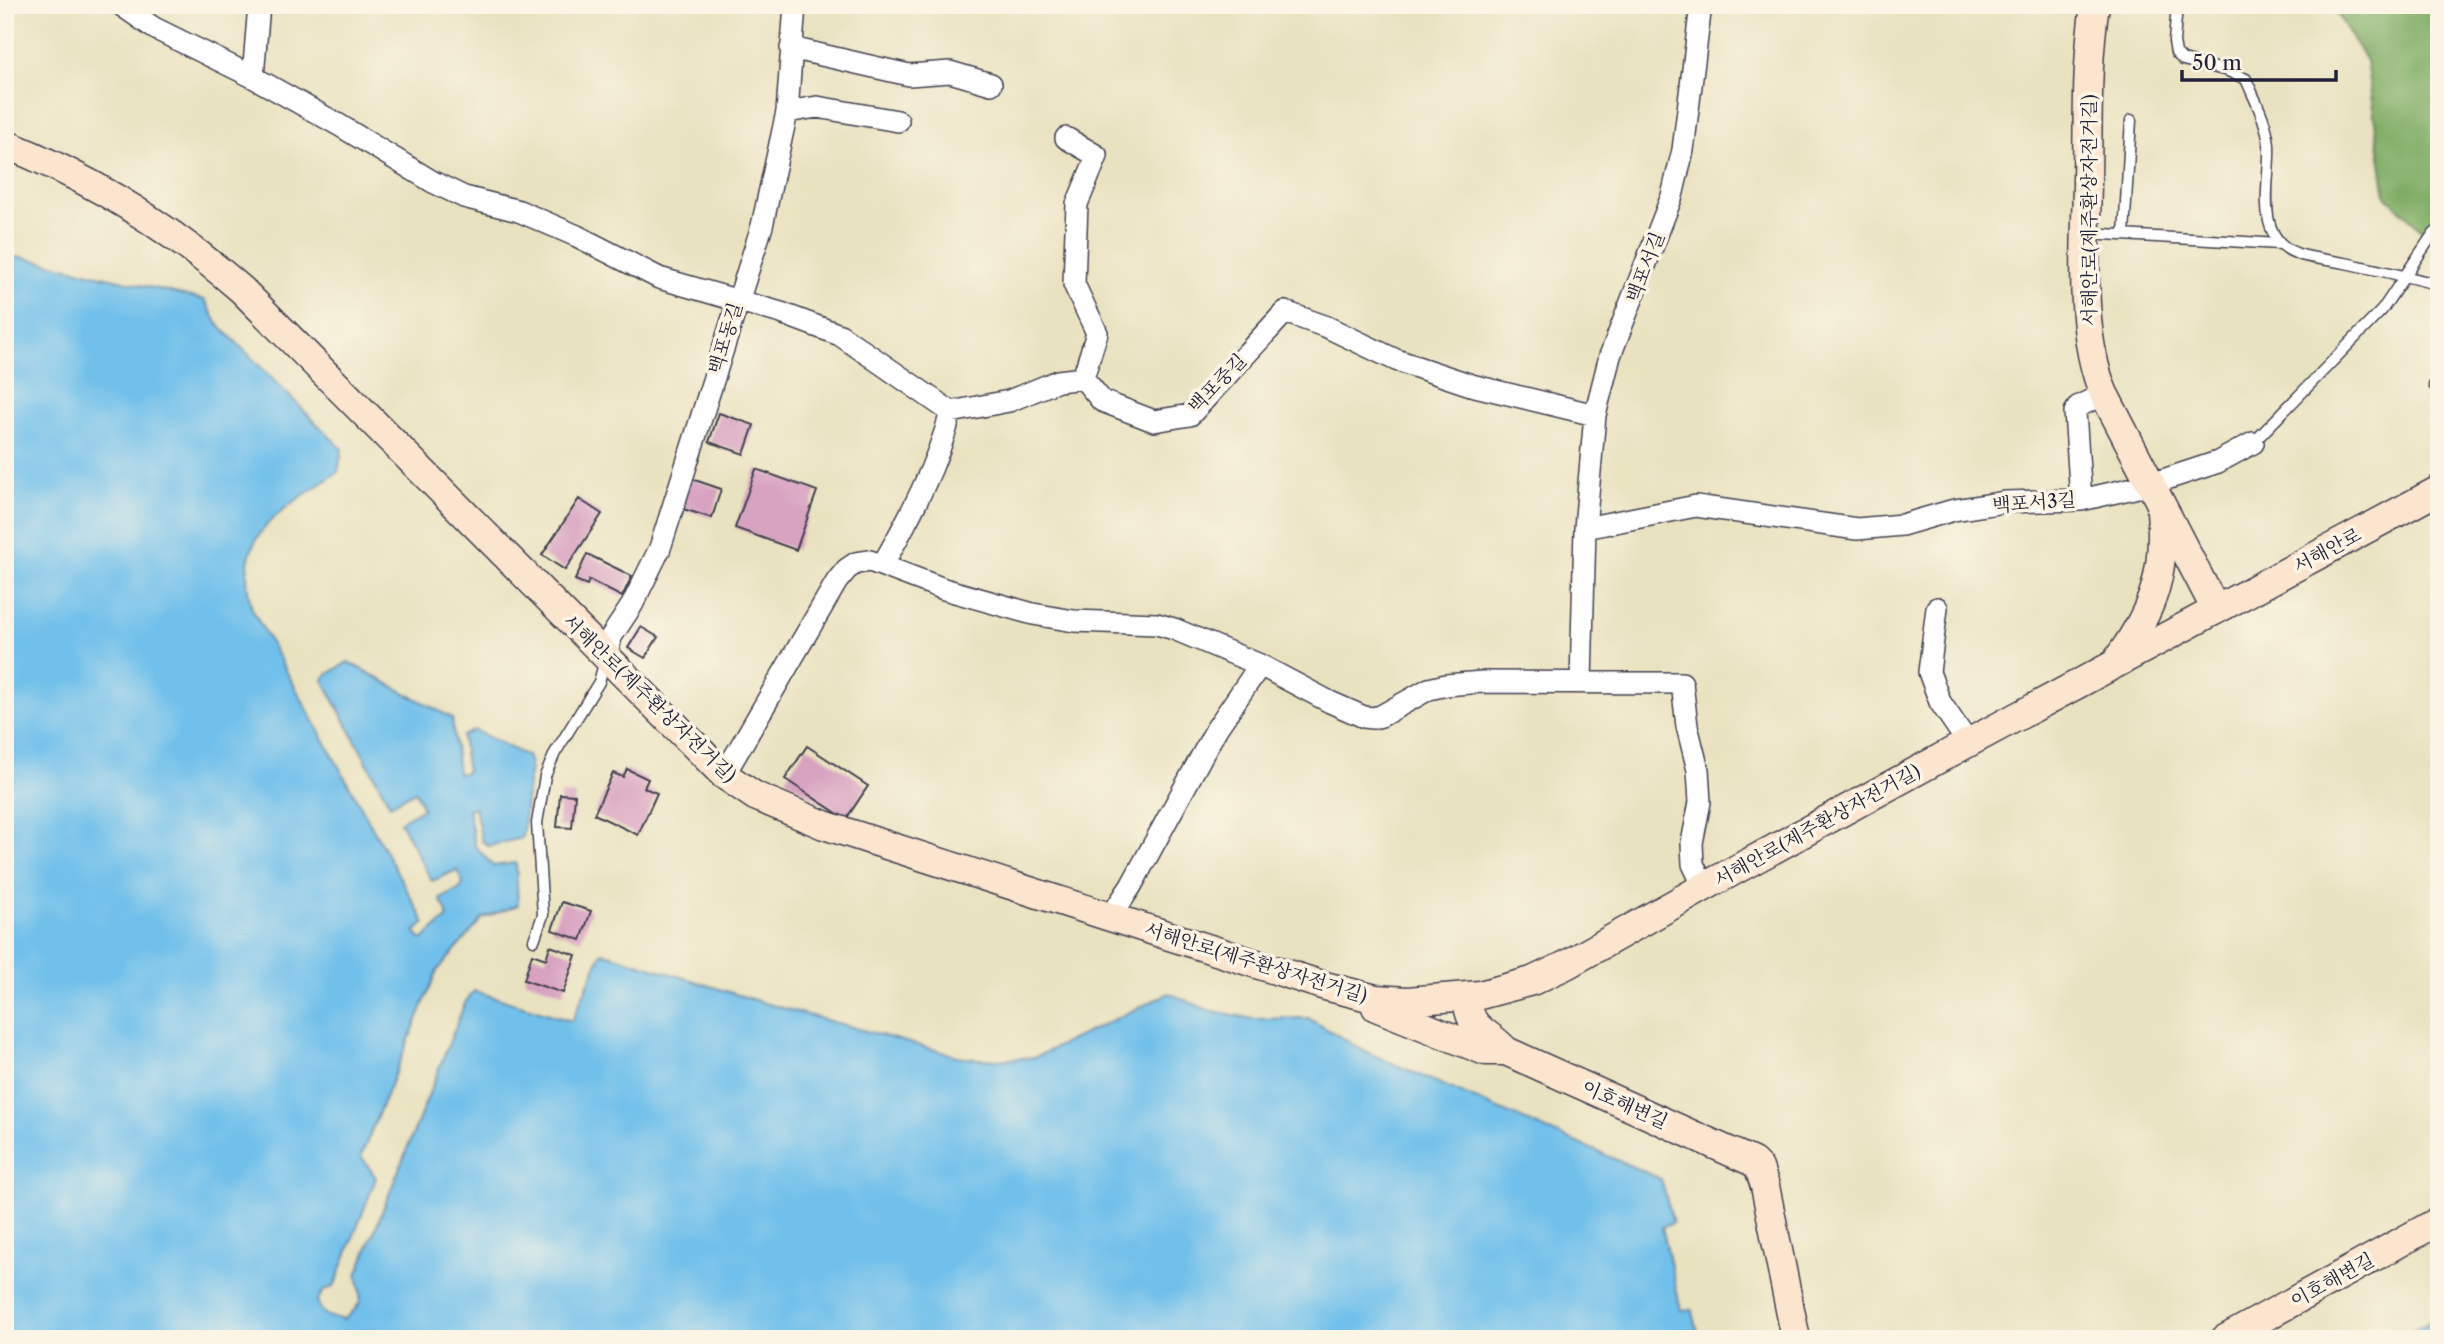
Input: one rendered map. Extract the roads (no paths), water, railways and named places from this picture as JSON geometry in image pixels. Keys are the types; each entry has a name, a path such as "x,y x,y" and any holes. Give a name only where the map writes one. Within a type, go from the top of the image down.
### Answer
{"street":[{"path":"121,5 154,28 253,77 433,182 464,197 519,211 577,236 659,278 781,313 850,341 951,412 1009,401 1058,381 1083,378 1097,333 1074,284 1077,204 1097,156 1066,138"},
{"path":"253,77 259,5"},
{"name":"백포동길","path":"606,657 611,637 632,605 660,548 762,226 787,112 795,5"},
{"name":"백포서길","path":"1581,682 1586,528 1595,415 1610,356 1672,196 1683,150 1701,5"},
{"name":"서해안로(제주환상자전거길)","path":"5,145 104,191 142,212 243,290 724,775 755,796 824,825 1325,986 1376,999 1407,1001 1467,997 1513,987 1566,965 1704,887 2216,610 2096,376 2088,327 2086,233 2089,64 2095,5"},
{"path":"792,48 909,75 950,72 991,84"},
{"path":"787,112 817,107 898,121"},
{"name":"백포중길","path":"1083,378 1102,401 1154,421 1190,415 1285,312 1327,327 1408,364 1471,385 1595,415"},
{"path":"2081,500 2075,412 2080,406 2104,394"},
{"path":"883,564 925,482 951,412"},
{"name":"백포서3길","path":"1586,528 1696,506 1857,529 1902,525 1954,510 2005,502 2081,500 2156,492 2253,443"},
{"name":"서해안로","path":"2216,610 2439,490"},
{"path":"2114,664 2145,617 2159,581 2164,540 2156,492"},
{"path":"724,775 837,581 856,563 870,561 944,589 1033,614 1074,621 1136,621 1174,629 1260,665 1364,717 1381,716 1429,689 1446,685 1482,682 1682,683 1699,791 1698,820 1692,843 1693,864 1704,887"},
{"path":"1937,608 1929,672 1940,702 1968,743"},
{"path":"1111,916 1131,886 1217,729 1260,665"},
{"name":"이호해변길","path":"1325,986 1485,1051 1506,1051 1753,1162 1759,1168 1765,1186 1796,1339"},
{"path":"1467,997 1472,1023 1492,1036 1506,1051"},
{"name":"이호해변길","path":"2225,1339 2439,1221"}],"lane":[{"path":"2177,5 2174,42 2176,53 2183,60 2228,71 2246,79 2263,120 2269,144 2267,212 2269,229 2280,244 2296,254 2405,275 2439,285"},
{"path":"2124,234 2131,120"},
{"name":"백포서3길","path":"2253,443 2382,310 2439,229"},
{"path":"2086,233 2280,244"},
{"path":"534,940 543,915 537,823 545,776 555,753 599,682 606,657"}],"water":[{"path":"21,257 205,300 217,323 342,449 338,472 298,499 266,526 255,542 248,560 247,583 252,609 425,923 415,932 420,939 447,918 440,899 461,888 463,883 457,870 432,881 400,822 423,808 415,791 390,805 323,680 325,676 348,662 452,718 458,774 467,772 462,736 474,730 527,756 530,764 522,838 488,846 482,841 475,808 468,809 475,846 493,866 516,863 518,905 483,918 437,971 361,1156 376,1178 334,1287 324,1290 317,1301 327,1315 344,1319 359,1304 361,1295 357,1275 465,1003 474,991 572,1021 602,952 764,1003 964,1058 997,1060 1036,1057 1169,993 1208,1010 1253,1019 1308,1018 1364,1051 1661,1179 1673,1223 1662,1227 1681,1310 1692,1309 1700,1339 5,1339 5,259"},
{"path":"2439,1317 2439,1339 2398,1339"}]}
